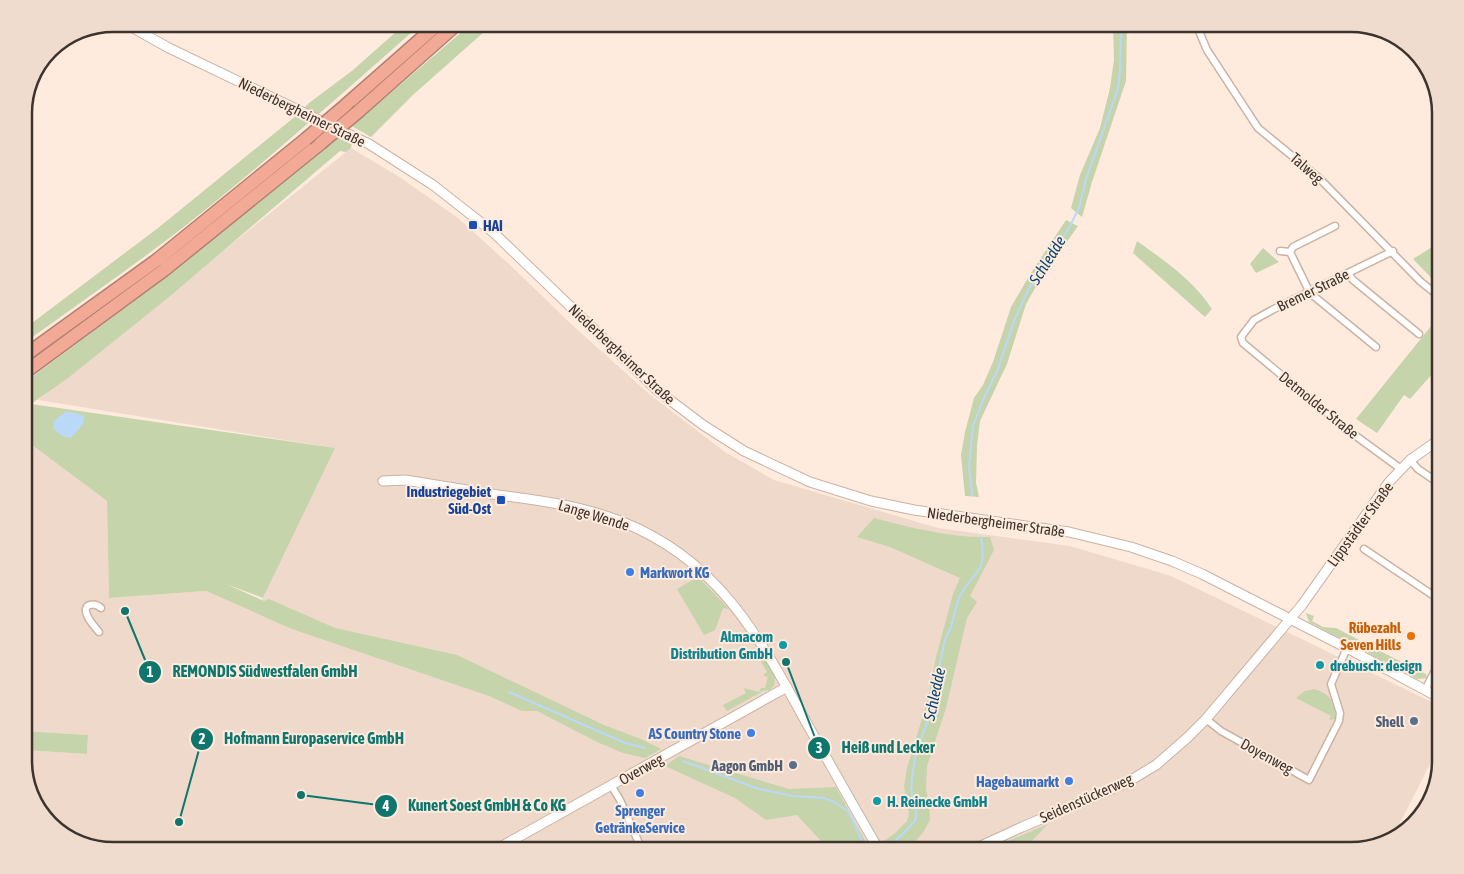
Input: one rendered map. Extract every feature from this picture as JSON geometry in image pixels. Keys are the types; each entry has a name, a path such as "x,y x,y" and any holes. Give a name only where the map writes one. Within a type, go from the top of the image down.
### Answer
{"highway":[{"path":"33,350 157,260 306,139 429,32"},
{"path":"33,365 164,270 321,143 448,32"}],"main road":[{"name":"Niederbergheimer Straße","path":"140,32 168,48 369,144 433,185 493,232 658,391 703,425 744,450 810,482 871,502 1069,532 1131,547 1172,561 1202,574 1347,648 1432,694"},
{"name":"Lippstädter Straße","path":"1290,619 1302,605 1379,495 1410,460 1432,445"},
{"name":"Lange Wende","path":"383,482 405,480 543,501 581,509 619,520 669,546 718,587 753,630 874,842"},
{"name":"Seidenstückerweg","path":"990,842 1022,826 1126,783 1156,764 1206,719 1290,619"},
{"name":"Overweg","path":"509,842 787,687"}],"street":[{"name":"Talweg","path":"1199,32 1206,50 1258,128 1319,178 1393,251 1421,282 1431,290"},
{"path":"1290,252 1294,247 1335,226"},
{"path":"1280,251 1290,252"},
{"name":"Bremer Straße","path":"1241,337 1254,320 1393,251"},
{"path":"1290,252 1310,293 1376,347"},
{"path":"1348,273 1353,280 1419,334"},
{"name":"Detmolder Straße","path":"1241,337 1243,343 1345,428 1401,469"},
{"path":"1410,460 1418,469 1432,478"},
{"path":"1364,549 1432,594"},
{"path":"99,632 87,615 86,610 90,604 95,604 101,608"},
{"name":"Doyenweg","path":"1206,719 1221,731 1309,780 1338,726 1340,717 1338,702 1331,684 1347,648"},
{"path":"1425,690 1432,677"},
{"path":"611,785 620,800 638,842"}],"shaded area":[{"path":"351,148 401,178 458,218 649,394 725,452 774,480 938,528 1070,546 1171,576 1432,702 1432,760 1399,826 1372,839 1351,842 113,842 92,839 73,831 56,818 43,801 35,782 33,751 87,754 88,735 33,732 33,446 107,501 109,598 206,591 256,613 334,448 38,400"}],"green space":[{"path":"396,32 412,32 192,221 33,337 33,322 158,228 297,115 309,103 353,70"},
{"path":"462,32 484,32 414,94 371,137 352,126"},
{"path":"1113,32 1127,32 1126,81 1082,217 1071,208 1080,175 1100,128 1110,88 1114,60"},
{"path":"338,138 352,143 351,148 346,152 340,151 169,297 68,378 33,403 33,376 169,275"},
{"path":"1066,220 1078,226 1038,283 1026,304 1007,364 980,421 976,483 979,497 965,496 961,455 974,398 983,385 993,362 1011,307"},
{"path":"1137,241 1178,272 1196,289 1212,309 1205,317 1133,253"},
{"path":"1263,248 1279,262 1256,273 1250,264"},
{"path":"1431,248 1431,278 1413,259"},
{"path":"1431,326 1431,375 1410,399 1404,395 1377,433 1356,419"},
{"path":"33,404 335,448 263,598 226,584 264,601 269,599 335,628 457,655 604,725 661,749 645,758 623,753 597,742 537,711 522,711 489,696 292,629 206,591 109,598 107,501 33,446"},
{"path":"874,518 946,534 990,537 994,550 970,596 977,602 967,618 946,708 927,766 926,790 930,820 915,842 882,842 907,821 909,814 904,786 907,768 928,699 936,657 953,594 960,578 890,547 857,537"},
{"path":"696,578 700,579 729,609 723,608 715,630 704,635 677,589"},
{"path":"1306,613 1314,616 1312,621 1323,627 1336,628 1361,641 1357,647 1309,622"},
{"path":"1366,644 1426,674 1427,678 1417,679 1368,653 1369,650 1364,647"},
{"path":"759,658 765,659 774,675 774,686 770,690 763,691 727,711 723,705 746,693 744,688 759,692 761,688 765,688 768,677 763,675 767,672"},
{"path":"1314,689 1324,693 1331,700 1335,719 1329,720 1331,716 1296,698 1305,691"},
{"path":"33,732 88,735 87,754 33,751"},
{"path":"679,756 789,789 836,787 866,842 821,842 797,815 766,820 735,798 665,766"},
{"path":"1048,824 1031,842 1006,842"}],"water":[{"path":"65,412 84,416 83,424 71,438 62,436 53,428 54,421"}],"waterway":[{"name":"Schledde","path":"972,495 969,466 973,426 998,369 1014,321 1028,290 1069,228 1079,208 1086,179 1118,89 1121,32"},
{"name":"Schledde","path":"894,842 916,818 912,799 916,755 935,700 942,651 958,601 966,585 981,565 983,558 981,537"},
{"path":"509,692 625,743 645,748"},
{"path":"683,761 759,789 793,796 824,798 834,802 849,812 862,842"}],"place":[{"name":"HAI","path":"473,225"},
{"name":"Industriegebiet Süd-Ost","path":"501,500"},
{"name":"Markwort KG","path":"630,572"},
{"name":"REMONDIS Südwestfalen GmbH","path":"125,611"},
{"name":"Rübezahl Seven Hills","path":"1411,636"},
{"name":"Almacom Distribution GmbH","path":"783,645"},
{"name":"Heiß und Lecker","path":"786,662"},
{"name":"drebusch: design","path":"1320,665"},
{"name":"Shell","path":"1414,721"},
{"name":"AS Country Stone","path":"751,733"},
{"name":"Aagon GmbH","path":"793,765"},
{"name":"Hagebaumarkt","path":"1069,781"},
{"name":"Sprenger GetränkeService","path":"640,793"},
{"name":"Kunert Soest GmbH & Co KG","path":"301,795"},
{"name":"H. Reinecke GmbH","path":"877,801"},
{"name":"Hofmann Europaservice GmbH","path":"179,822"}]}
